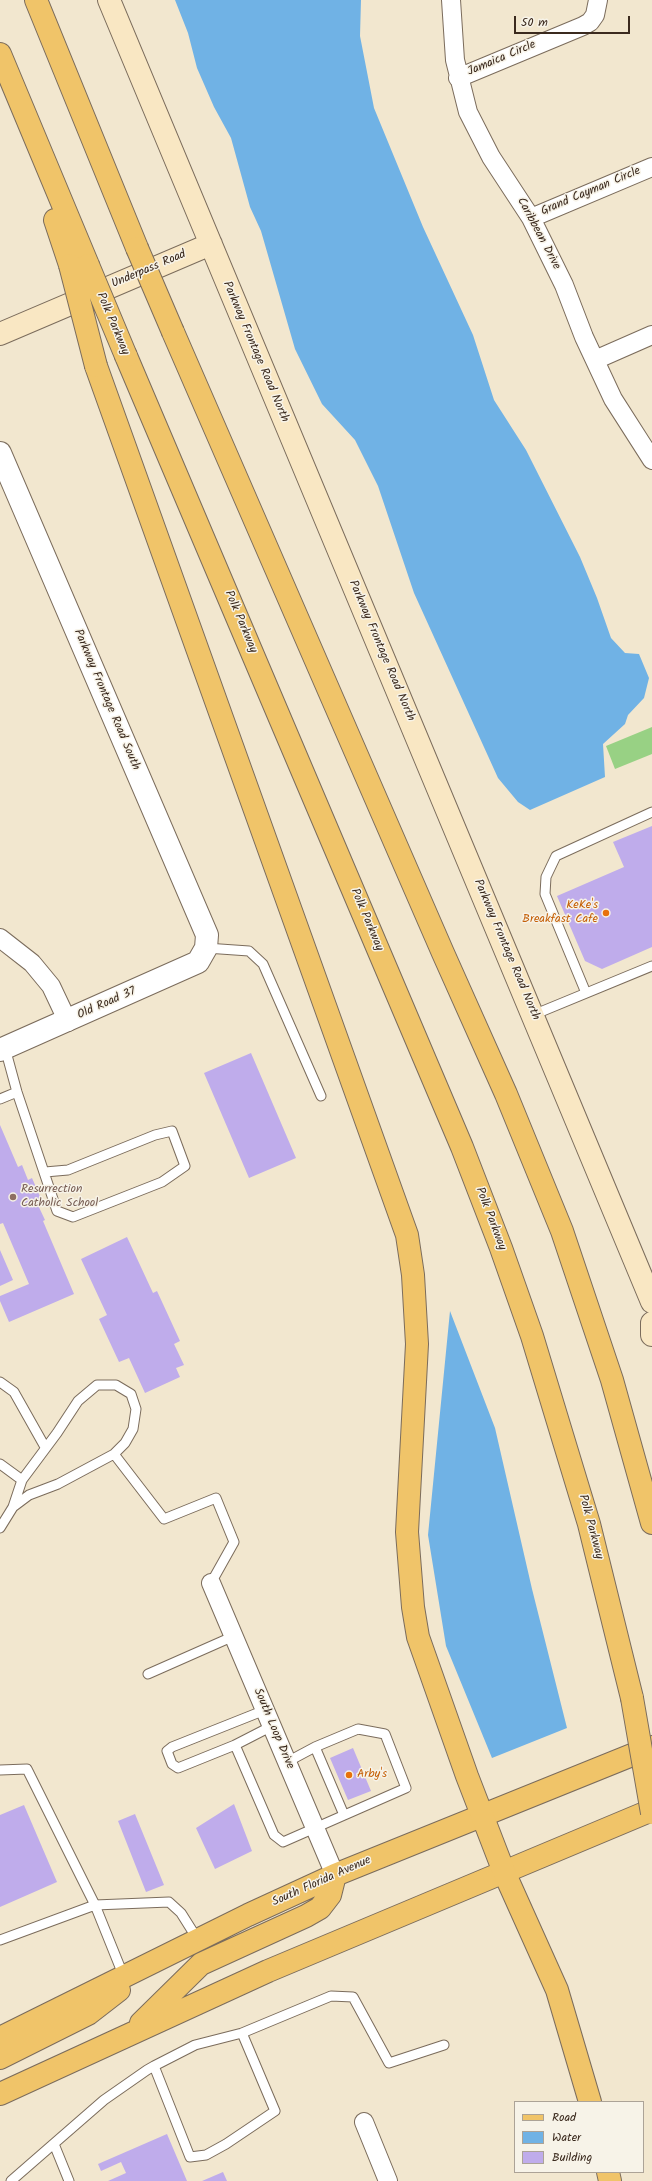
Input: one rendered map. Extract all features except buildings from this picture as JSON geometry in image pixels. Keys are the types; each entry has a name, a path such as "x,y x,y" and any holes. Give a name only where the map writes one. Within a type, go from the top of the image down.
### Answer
{"main road":[{"path":"36,0 137,248 512,1108 562,1231 612,1380 652,1523"},
{"name":"Parkway Frontage Road North","path":"109,0 652,1302"},
{"name":"Polk Parkway","path":"0,54 39,145 79,265 126,356 456,1132 501,1248 532,1336 590,1524 632,1698 652,1811"},
{"name":"Underpass Road","path":"0,334 211,244"},
{"path":"79,265 96,366 407,1235 413,1275 418,1344 407,1532 413,1607 418,1637 504,1872 557,1990 590,2101"},
{"path":"652,1323 652,1335"},
{"name":"South Florida Avenue","path":"0,2038 198,1940 335,1876 482,1814 652,1747"},
{"path":"0,2094 130,2033 275,1968 652,1811"},
{"path":"130,2033 201,1964 306,1916 320,1908 330,1895 335,1876"},
{"path":"0,2058 88,2014 149,1964"}],"street":[{"name":"Caribbean Drive","path":"451,0 454,60 468,112 478,133 531,218 564,285 584,337 613,399 652,460"},
{"name":"Jamaica Circle","path":"458,78 583,26 590,22 595,15 598,0"},
{"name":"Grand Cayman Circle","path":"531,218 652,167"},
{"path":"595,360 652,335"},
{"name":"Parkway Frontage Road South","path":"0,453 207,935 206,948"},
{"path":"0,938 32,963 51,986 68,1022"},
{"name":"Old Road 37","path":"2,1045 68,1022 188,968 198,962 206,948"},
{"name":"South Loop Drive","path":"212,1583 335,1876"},
{"path":"364,2122 388,2181"}],"lane":[{"path":"586,993 545,894 546,877 556,856 652,812"},
{"path":"206,948 249,951 263,964 321,1096"},
{"path":"533,1015 652,966"},
{"path":"2,1045 57,1211 73,1218 162,1182 185,1166 172,1131 155,1135 68,1170 45,1172"},
{"path":"0,1099 17,1092"},
{"path":"0,1382 14,1392 45,1447"},
{"path":"0,1528 13,1507 22,1480 45,1447 57,1433 78,1401 97,1385 116,1385 131,1394 136,1409 133,1429 125,1443 114,1454 58,1484 29,1495 13,1507"},
{"path":"114,1454 164,1519 216,1498 234,1542 212,1583"},
{"path":"0,1464 22,1480"},
{"path":"148,1674 234,1636"},
{"path":"268,1718 235,1745 178,1768 172,1764 167,1751 172,1747 268,1718"},
{"path":"235,1745 274,1835 284,1842 314,1827 406,1788 385,1734 358,1729 315,1747 287,1762"},
{"path":"315,1747 344,1815"},
{"path":"0,1770 27,1769 95,1905 124,1977"},
{"path":"0,1940 95,1905 169,1902 182,1913 198,1940"},
{"path":"11,2181 104,2100 154,2066 195,2045 242,2033 331,1996 353,1996 389,2064 444,2045"},
{"path":"154,2066 190,2157 206,2155 275,2111 242,2033"},
{"path":"54,2144 69,2181"}],"green space":[{"path":"652,727 652,754 615,769 606,746"}],"water":[{"path":"175,0 361,0 360,36 374,108 423,227 473,335 494,400 526,450 580,557 597,598 611,638 625,653 639,654 649,678 644,698 628,715 625,724 603,744 605,777 530,810 518,802 498,778 414,593 378,486 355,440 322,404 295,349 261,231 250,207 231,138 214,107 197,68 188,33"},
{"path":"450,1311 495,1428 532,1589 567,1728 492,1758 446,1646 428,1535"}],"place":[{"name":"KeKe's Breakfast Cafe","path":"606,913"},
{"name":"Resurrection Catholic School","path":"13,1197"},
{"name":"Arby's","path":"349,1775"}]}
